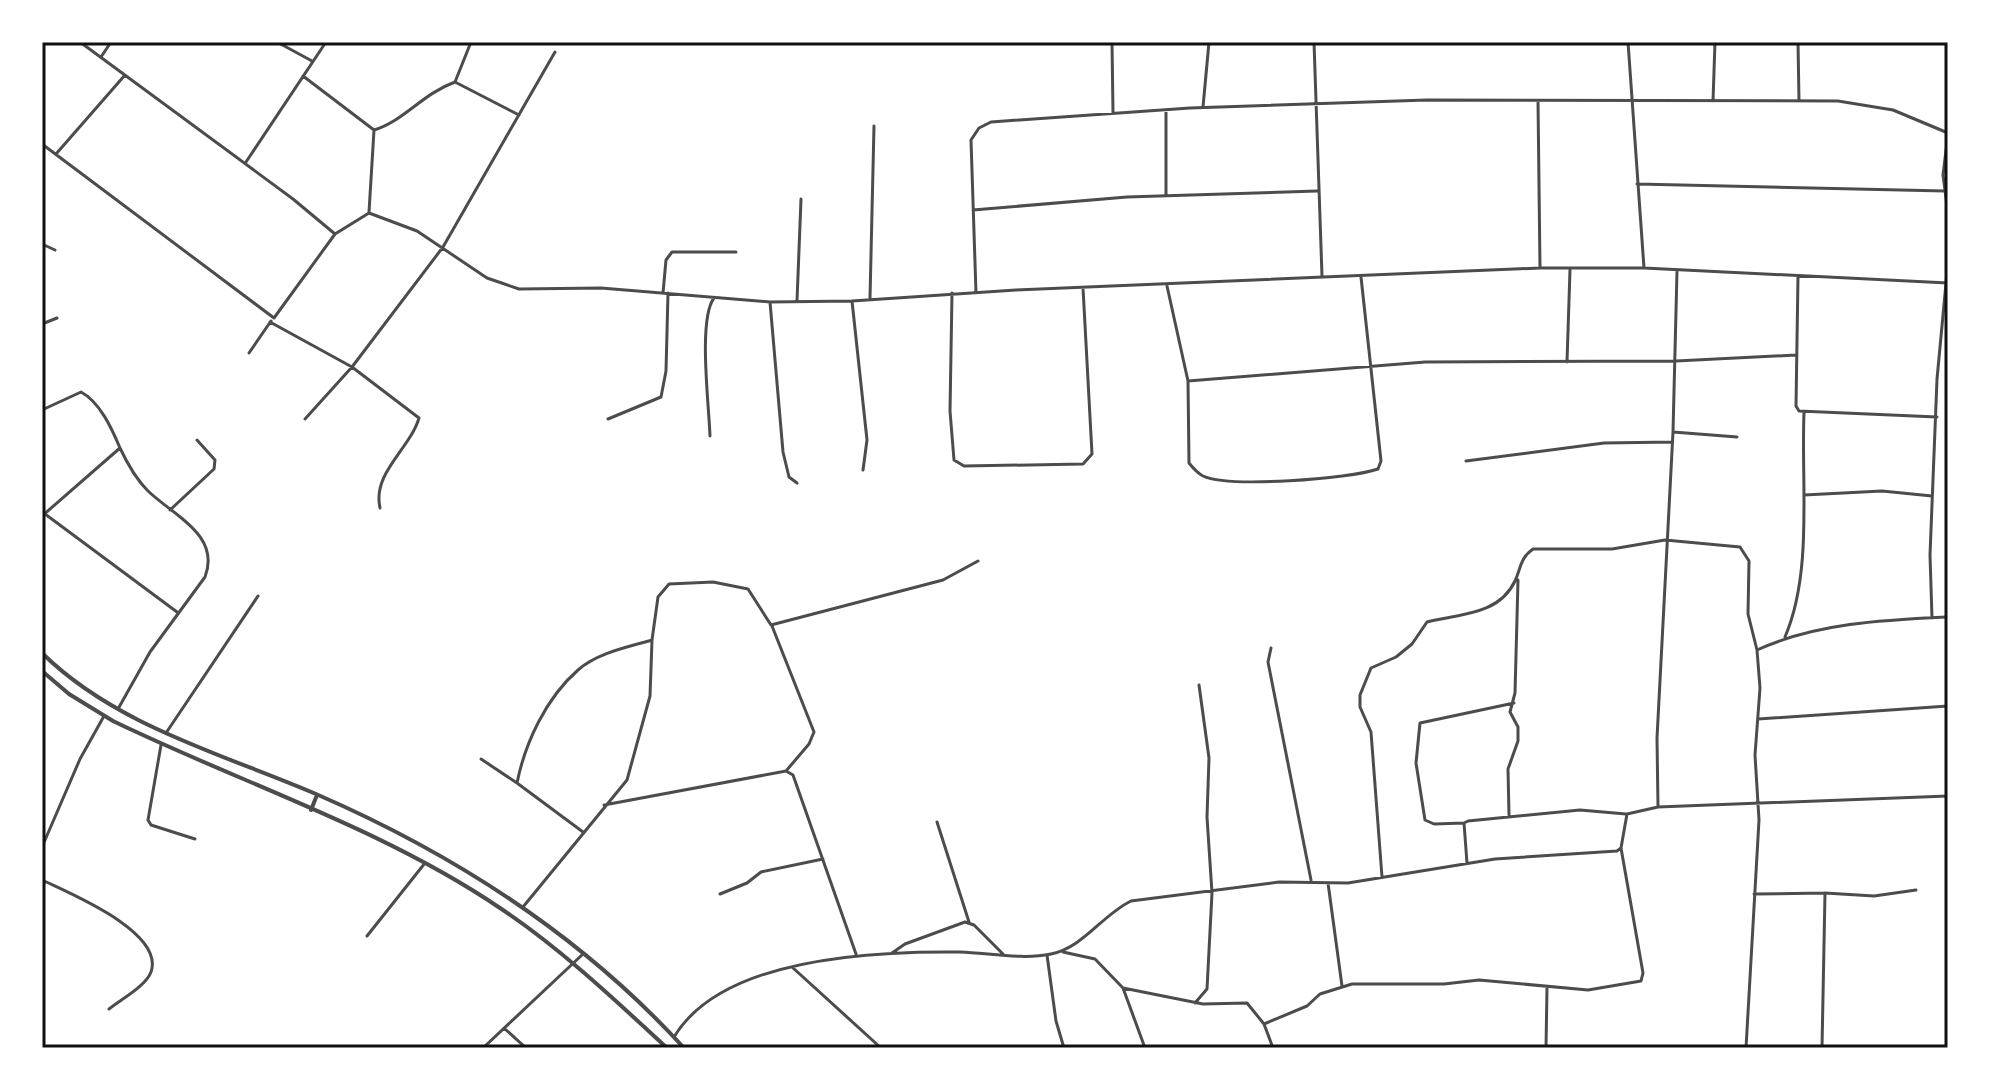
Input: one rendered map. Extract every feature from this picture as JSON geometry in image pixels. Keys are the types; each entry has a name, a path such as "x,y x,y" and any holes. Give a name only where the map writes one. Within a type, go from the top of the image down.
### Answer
{"street":[{"path":"80,42 245,163 335,234"},
{"path":"101,57 111,42"},
{"path":"277,42 312,61"},
{"path":"245,163 326,42"},
{"path":"374,130 387,126 432,91 455,82 471,42"},
{"path":"1112,42 1113,113"},
{"path":"1203,107 1209,42"},
{"path":"1314,42 1322,276"},
{"path":"1628,42 1644,268"},
{"path":"1713,101 1715,42"},
{"path":"1798,42 1799,101"},
{"path":"305,419 352,367 443,247 555,52"},
{"path":"56,154 125,75"},
{"path":"303,76 374,130"},
{"path":"455,82 519,115"},
{"path":"1538,101 1540,268"},
{"path":"976,293 971,140 979,128 1008,120 1316,103 1862,103 1912,116 1948,133 1943,175 1948,213"},
{"path":"1166,110 1166,196"},
{"path":"870,298 874,126"},
{"path":"369,213 374,130"},
{"path":"42,144 272,320 352,367 419,418 382,481 378,493 380,508"},
{"path":"1637,184 1945,191"},
{"path":"973,210 1166,196 1317,191"},
{"path":"797,301 801,199"},
{"path":"369,213 396,222 443,247 487,278 519,289 601,288 770,302 852,301 952,293 1540,268 1644,268 1946,283"},
{"path":"249,353 335,234 369,213"},
{"path":"42,244 55,250"},
{"path":"608,419 661,397 666,371 666,260 672,252 736,252"},
{"path":"1932,618 1932,496 1948,262"},
{"path":"1567,362 1570,268"},
{"path":"1658,807 1665,540 1673,432 1677,270"},
{"path":"1167,286 1188,381 1189,463 1204,477 1338,477 1378,469 1381,461 1361,276"},
{"path":"1798,276 1796,406 1804,413 1862,411 1937,417"},
{"path":"952,293 950,411 954,460 964,466 1083,464 1092,454 1083,288"},
{"path":"710,436 708,368 704,347 707,310 714,298"},
{"path":"852,301 867,440 863,470"},
{"path":"770,302 783,452 789,477 797,483"},
{"path":"42,324 57,318"},
{"path":"1188,381 1476,360 1676,361 1796,355"},
{"path":"42,410 81,392 90,396 145,488 203,538 209,551 205,577 177,612 118,709"},
{"path":"1785,637 1798,606 1804,495 1804,413"},
{"path":"1673,432 1737,437"},
{"path":"169,510 214,469 215,460 197,440"},
{"path":"1466,461 1604,443 1672,442"},
{"path":"120,448 44,515 177,612"},
{"path":"1804,495 1882,491 1932,496"},
{"path":"1509,815 1508,769 1518,741 1518,727 1510,712 1514,703 1518,575 1520,564 1533,549 1612,549 1665,540 1744,550 1749,561 1749,626 1757,650 1758,719 1746,1048"},
{"path":"771,625 943,580 978,561"},
{"path":"1382,877 1371,732 1360,707 1365,676 1371,668 1396,657 1412,644 1427,622 1495,606 1518,575"},
{"path":"523,907 592,825 604,805 627,780 650,696 652,640 658,597 669,584 713,582 748,589 771,625 814,732 809,744 786,771 604,805"},
{"path":"166,733 258,596"},
{"path":"1757,650 1785,637 1853,623 1948,617"},
{"path":"517,783 529,738 579,669 610,653 652,640"},
{"path":"1271,648 1268,662 1311,880"},
{"path":"42,653 77,682 118,709 166,733 317,795 431,849 523,907 583,954 684,1048"},
{"path":"42,671 69,694 104,716 425,863 498,906 573,963 667,1048"},
{"path":"1195,1003 1207,989 1212,893 1207,817 1209,758 1199,685"},
{"path":"1514,703 1420,723 1416,763 1425,820 1434,824 1464,823 1509,815 1580,810 1627,814 1658,807 1757,801 1948,796"},
{"path":"1758,719 1948,706"},
{"path":"42,847 80,759 104,716"},
{"path":"161,744 148,820 151,825 195,839"},
{"path":"481,759 583,832"},
{"path":"786,771 796,780 856,954"},
{"path":"311,810 317,795"},
{"path":"1264,1024 1307,1006 1320,994 1342,986 1444,984 1479,980 1588,990 1641,981 1640,949 1621,848 1627,814"},
{"path":"937,822 969,922 1003,954"},
{"path":"1464,823 1467,863"},
{"path":"674,1037 695,1009 753,980 792,967 856,954 1047,955 1081,940 1118,907 1131,901 1311,880 1328,883 1467,863 1611,852 1621,848"},
{"path":"720,894 747,883 761,872 823,859"},
{"path":"367,936 425,863"},
{"path":"42,906 43,881 125,925 146,946 152,965 149,976 109,1009"},
{"path":"1328,883 1342,986"},
{"path":"1754,894 1874,896 1916,890"},
{"path":"1822,1048 1825,893"},
{"path":"891,953 905,944 969,922"},
{"path":"1059,952 1095,959 1123,988 1145,1048"},
{"path":"483,1048 583,954"},
{"path":"1047,955 1056,1021 1064,1048"},
{"path":"792,967 881,1048"},
{"path":"1123,988 1195,1003 1247,1003 1264,1024 1273,1048"},
{"path":"1546,1048 1547,988"},
{"path":"504,1028 526,1048"}]}
